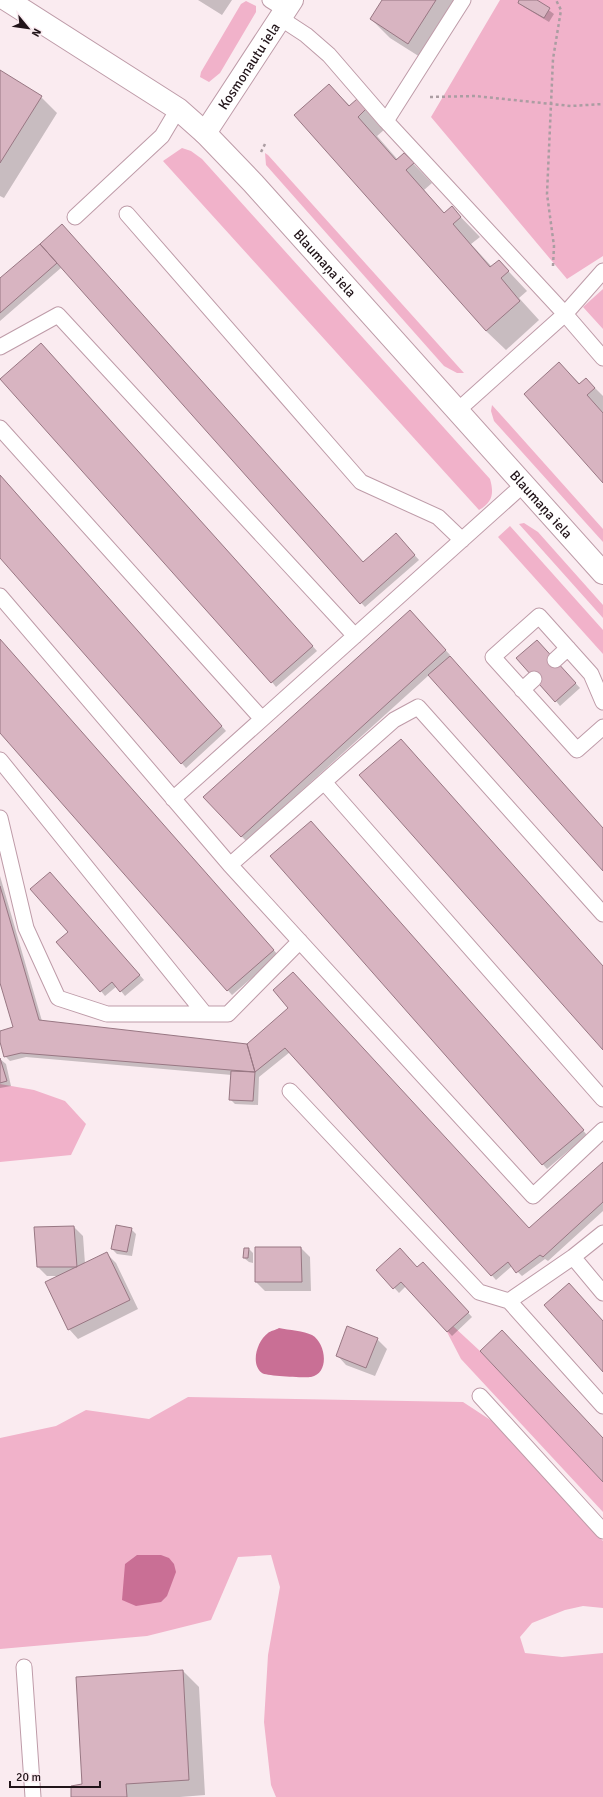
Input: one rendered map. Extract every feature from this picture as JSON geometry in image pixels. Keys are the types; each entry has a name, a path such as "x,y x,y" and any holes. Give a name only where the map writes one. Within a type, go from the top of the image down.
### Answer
{"street":[{"name":"Blaumaņa iela","path":"7,0 178,109 205,133 253,183 603,574"},
{"name":"Kosmonautu iela","path":"205,133 282,7"}],"lane":[{"path":"386,121 463,0"},
{"path":"282,7 321,46 386,121 565,314 603,358"},
{"path":"76,217 162,136 178,109"},
{"path":"128,214 361,482 438,518 462,540"},
{"path":"457,411 565,314 603,271"},
{"path":"0,347 58,315 355,636"},
{"path":"0,428 262,719"},
{"path":"173,799 523,485"},
{"path":"0,596 230,865 533,1196 603,1130"},
{"path":"603,702 591,674 539,616 493,657 577,750 603,727"},
{"path":"555,660 568,648"},
{"path":"522,690 534,679"},
{"path":"230,865 394,720 418,707 603,914"},
{"path":"0,760 205,1014"},
{"path":"324,782 603,1099"},
{"path":"0,818 26,928 58,998 107,1014 228,1014 300,941"},
{"path":"290,1091 479,1292 509,1301 603,1406"},
{"path":"509,1301 573,1257 603,1233"},
{"path":"573,1257 603,1293"},
{"path":"480,1396 603,1531"},
{"path":"24,1667 33,1797"}],"path":[{"path":"552,300 554,246 547,194 553,59 561,10 556,0"},
{"path":"401,97 475,96 571,106 603,104"}],"shaded area":[{"path":"500,0 603,0 603,256 567,279 431,117"},
{"path":"246,1 256,6 256,12 220,73 209,82 200,77 201,72 241,4"},
{"path":"182,148 191,151 202,159 490,479 492,493 490,500 484,507 479,510 163,161"},
{"path":"265,153 464,373 457,373 444,366 266,165"},
{"path":"603,289 603,329 583,307"},
{"path":"492,405 603,529 603,542 494,421 491,411"},
{"path":"524,523 538,532 603,605 603,618 519,524"},
{"path":"510,526 603,630 603,654 498,537"},
{"path":"0,1084 34,1090 65,1101 86,1124 71,1155 0,1162"},
{"path":"453,1326 480,1351 603,1482 603,1512 461,1359 447,1332"},
{"path":"279,1328 305,1332 317,1339 323,1351 324,1358 321,1370 317,1374 311,1377 277,1376 262,1373 258,1369 256,1364 256,1353 261,1341 269,1332"},
{"path":"188,1397 463,1402 492,1421 603,1541 603,1608 583,1606 565,1610 532,1623 520,1637 525,1653 562,1657 603,1653 603,1797 276,1797 271,1785 264,1722 268,1655 280,1587 271,1555 238,1557 211,1620 147,1636 0,1649 0,1438 56,1426 86,1410 149,1419"},
{"path":"137,1555 161,1555 169,1558 174,1564 176,1572 167,1596 161,1602 136,1606 122,1600 125,1564"}],"building":[{"path":"382,0 436,0 408,44 370,19"},
{"path":"519,0 537,0 550,8 544,18 518,3"},
{"path":"0,70 42,96 0,163"},
{"path":"329,84 349,106 357,99 366,109 358,117 396,160 404,153 414,163 406,170 444,213 452,206 461,217 453,224 490,267 499,260 509,271 501,278 520,301 486,331 294,115"},
{"path":"62,224 363,562 396,533 415,555 360,604 40,244"},
{"path":"40,244 57,263 0,313 0,278"},
{"path":"41,343 313,646 271,683 0,379"},
{"path":"559,362 579,384 586,378 595,388 587,395 603,413 603,483 524,394"},
{"path":"0,475 222,726 181,764 0,558"},
{"path":"410,610 446,650 241,837 203,797"},
{"path":"0,639 274,950 227,991 0,733"},
{"path":"537,640 576,683 555,702 516,658"},
{"path":"450,656 603,828 603,871 428,675"},
{"path":"401,739 603,966 603,1050 359,775"},
{"path":"311,821 584,1130 542,1165 270,856"},
{"path":"50,872 140,975 120,992 112,982 100,992 56,942 68,932 30,889"},
{"path":"0,886 39,1020 247,1044 255,1072 21,1053 4,1057 0,1042 0,1031 13,1027 0,983"},
{"path":"293,972 529,1228 603,1162 603,1202 543,1257 540,1255 516,1273 508,1262 491,1276 285,1048 255,1072 247,1044 288,1008 273,990"},
{"path":"0,1058 7,1081 0,1083"},
{"path":"231,1071 255,1072 253,1101 229,1100"},
{"path":"116,1225 132,1228 127,1252 111,1249"},
{"path":"74,1226 77,1267 37,1267 34,1227"},
{"path":"255,1247 301,1247 302,1282 255,1282"},
{"path":"244,1248 249,1248 248,1258 243,1258"},
{"path":"400,1248 417,1267 423,1262 469,1312 447,1332 401,1282 393,1289 376,1270"},
{"path":"107,1252 130,1300 68,1330 45,1282"},
{"path":"569,1283 603,1321 603,1372 544,1305"},
{"path":"347,1326 378,1338 366,1368 336,1356"},
{"path":"502,1330 603,1438 603,1482 480,1351"},
{"path":"183,1670 189,1780 126,1784 127,1797 71,1797 71,1786 82,1784 76,1677"}]}
